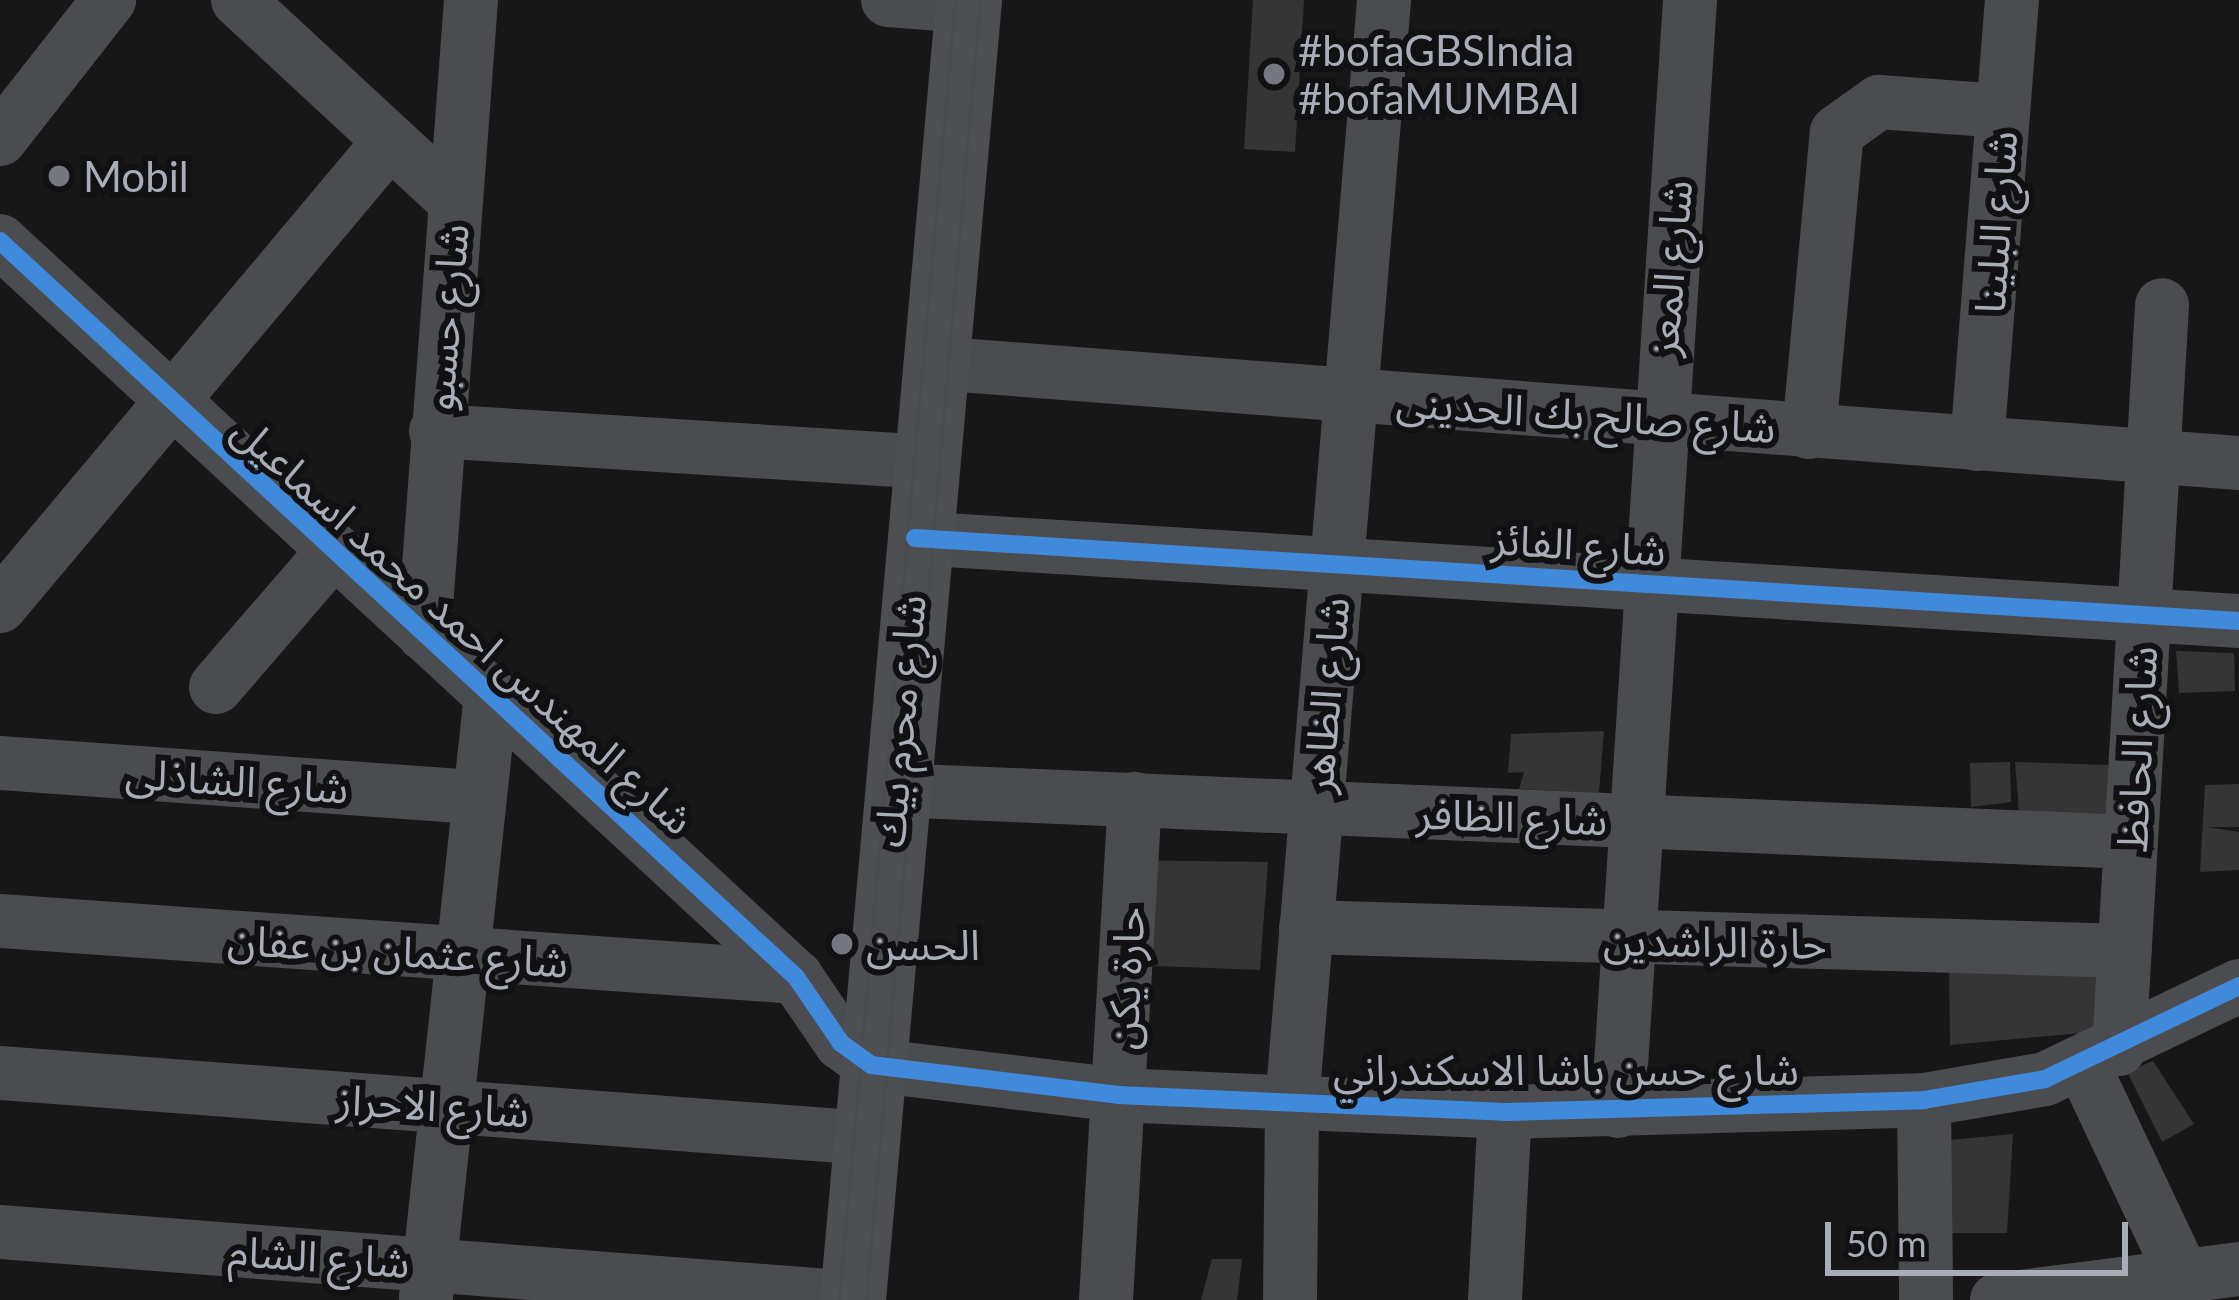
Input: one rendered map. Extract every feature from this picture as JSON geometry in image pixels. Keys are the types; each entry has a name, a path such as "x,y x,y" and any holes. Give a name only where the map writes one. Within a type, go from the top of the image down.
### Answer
{"main road":[{"name":"شارع محرم بيك","path":"853,1299 915,538 968,3"}],"street":[{"path":"0,139 109,0"},
{"path":"238,0 454,201"},
{"name":"شارع حسبو","path":"424,634 471,0"},
{"path":"888,0 968,3"},
{"name":"شارع الظاهر","path":"1290,1300 1292,1103 1384,0"},
{"name":"شارع المعز","path":"1618,1111 1630,821 1690,0"},
{"name":"شارع البلينا","path":"1978,444 2012,0"},
{"path":"1809,432 1837,132 1879,103 2003,111"},
{"path":"0,606 174,409 389,141"},
{"name":"شارع المهندس احمد محمد اسماعيل","path":"0,242 331,554 491,694 796,977 841,1043 871,1065"},
{"name":"شارع الحافظ","path":"2101,1057 2125,951 2162,305"},
{"name":"شارع صالح بك الحدينى","path":"933,363 2239,463"},
{"path":"436,431 924,462"},
{"name":"شارع الفائز","path":"915,538 2239,621"},
{"path":"216,687 331,554"},
{"path":"428,1282 474,797 491,694"},
{"name":"شارع الشاذلى","path":"0,763 474,797"},
{"name":"شارع الظافر","path":"894,790 2131,842"},
{"name":"حارة يكن","path":"1106,1300 1135,799"},
{"name":"شارع عثمان بن عفان","path":"0,921 796,977"},
{"name":"حارة الراشدين","path":"1306,927 1623,940 2125,951"},
{"name":"شارع حسن باشا الاسكندراني","path":"871,1065 1118,1095 1504,1112 1924,1100 2101,1057 2239,986"},
{"path":"2101,1057 2183,1277"},
{"name":"شارع الاحراز","path":"0,1072 866,1138"},
{"path":"1924,1100 1926,1300"},
{"path":"1495,1300 1504,1112"},
{"name":"شارع الشام","path":"0,1232 428,1282 853,1299"},
{"path":"1997,1300 2239,1269"}],"building":[{"name":"#bofaGBSIndia #bofaMUMBAI","path":"1253,0 1304,0 1295,152 1244,149"},
{"path":"2176,651 2234,653 2235,691 2179,693"},
{"path":"1604,731 1599,793 1519,789 1524,772 1508,773 1511,734"},
{"path":"2010,762 2011,802 1971,807 1970,763"},
{"path":"2015,762 2108,765 2109,819 2019,813"},
{"path":"2239,784 2239,827 2207,827 2239,832 2239,870 2200,872 2205,785"},
{"path":"1113,860 1268,862 1260,970 1106,964"},
{"path":"1949,958 2117,958 2104,1031 1950,1045"},
{"path":"2153,1061 2194,1124 2162,1142 2127,1072"},
{"path":"2013,1134 2007,1233 1939,1233 1940,1141"},
{"path":"1212,1259 1242,1259 1237,1300 1201,1300"}],"tram line":[{"path":"839,1300 955,0"},
{"path":"866,1300 980,0"}],"cycle path":[{"path":"0,241 796,977 841,1043 871,1065 1118,1095 1505,1112 1924,1100 2045,1079 2239,986"},
{"path":"915,538 2239,621"}],"place":[{"name":"#bofaGBSIndia #bofaMUMBAI","path":"1274,74"},
{"name":"Mobil","path":"59,176"},
{"name":"الحسن","path":"842,944"}]}
